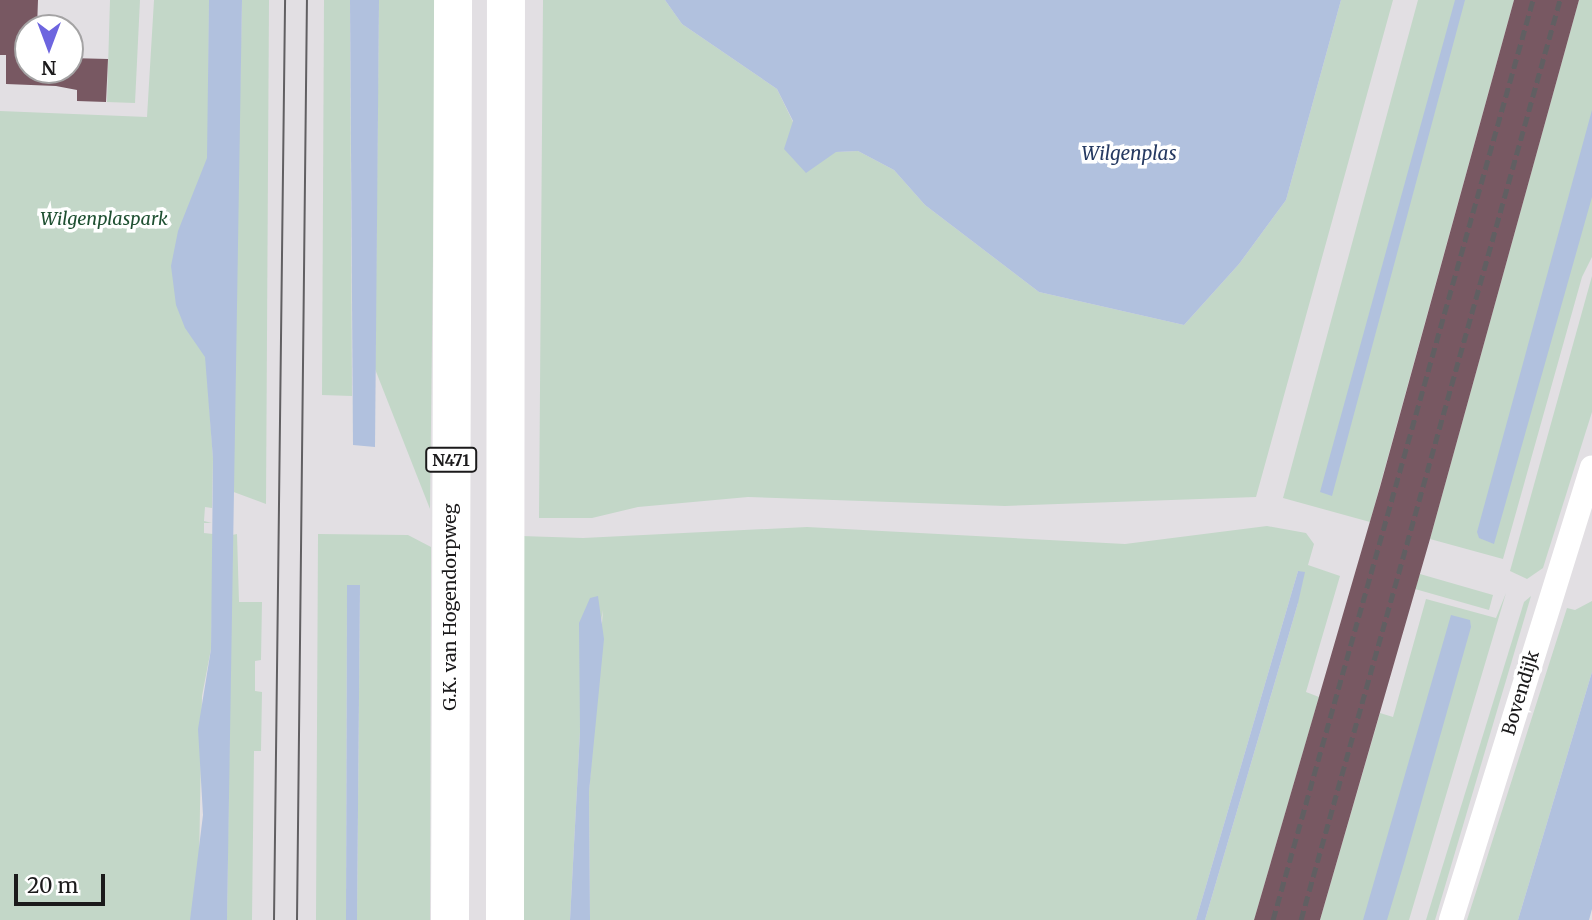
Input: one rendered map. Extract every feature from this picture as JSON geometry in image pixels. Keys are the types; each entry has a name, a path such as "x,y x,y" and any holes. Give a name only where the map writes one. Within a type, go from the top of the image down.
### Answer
{"main road":[{"name":"G.K. van Hogendorpweg","path":"450,920 453,0"},
{"path":"505,920 506,0"}],"street":[{"name":"Bovendijk","path":"1451,920 1592,467"}],"green space":[{"path":"110,0 140,0 135,103 107,102"},
{"name":"Wilgenplaspark","path":"154,0 209,0 207,371 213,459 212,508 205,507 204,521 212,523 204,523 204,533 213,534 213,565 211,649 202,696 198,920 0,920 0,111 147,117"},
{"path":"242,0 269,0 266,504 231,491"},
{"path":"324,0 350,0 352,396 322,395"},
{"path":"379,0 436,0 430,509 375,369"},
{"path":"543,0 665,0 682,24 777,89 793,122 837,152 858,151 894,170 925,205 1039,292 1184,325 1239,264 1286,200 1341,0 1393,0 1256,497 1005,506 748,497 638,507 592,518 539,518"},
{"path":"1418,0 1514,0 1370,522 1283,498"},
{"path":"1579,0 1592,0 1592,257 1582,277 1503,559 1430,539"},
{"path":"1592,276 1592,412 1543,568 1527,579 1510,571"},
{"path":"1267,526 1306,533 1314,544 1308,565 1340,576 1306,692 1319,697 1254,920 1205,920 1298,603 1298,571 1196,920 590,920 589,792 603,610 580,732 570,920 522,920 521,536 583,538 807,527 1125,544"},
{"path":"237,534 239,602 262,602 261,660 255,661 255,691 262,692 261,751 254,751 252,920 227,920 232,535"},
{"path":"318,534 408,535 431,547 430,920 357,920 360,585 347,585 346,920 316,920"},
{"path":"1420,574 1493,595 1489,610 1415,589"},
{"path":"1506,593 1409,920 1320,920 1380,713 1393,717 1426,599 1496,618"},
{"path":"1531,596 1435,920 1426,920 1524,602"},
{"path":"1592,601 1592,672 1518,920 1467,920 1567,608 1575,610"}],"water":[{"path":"209,0 242,0 227,920 190,920 203,815 198,729 211,649 213,459 205,357 185,328 176,305 171,266 178,231 207,158"},
{"path":"350,0 379,0 375,447 353,445"},
{"name":"Wilgenplas","path":"665,0 1341,0 1286,200 1239,264 1184,325 1039,292 925,205 894,170 858,151 836,152 806,173 784,149 793,121 777,89 682,24"},
{"path":"1455,0 1465,0 1332,496 1320,492"},
{"path":"1592,110 1592,197 1494,544 1479,538 1477,532"},
{"path":"1298,571 1305,572 1298,603 1205,920 1196,920"},
{"path":"347,585 360,585 357,920 346,920"},
{"path":"598,596 604,639 589,792 590,920 570,920 580,732 579,623 590,598"},
{"path":"1451,615 1470,620 1471,627 1405,860 1387,920 1363,920"},
{"path":"1592,672 1592,909 1589,920 1518,920"}],"building":[{"path":"0,0 38,0 38,14 14,14 14,84 84,84 84,58 108,59 106,102 77,101 77,90 56,86 6,84 6,55 0,55"},
{"path":"1514,0 1579,0 1430,539 1320,920 1254,920 1380,487"}],"tram line":[{"path":"274,920 285,0"},
{"path":"297,920 307,0"}],"railway":[{"path":"1273,920 1533,0"},
{"path":"1301,920 1560,0"}]}
